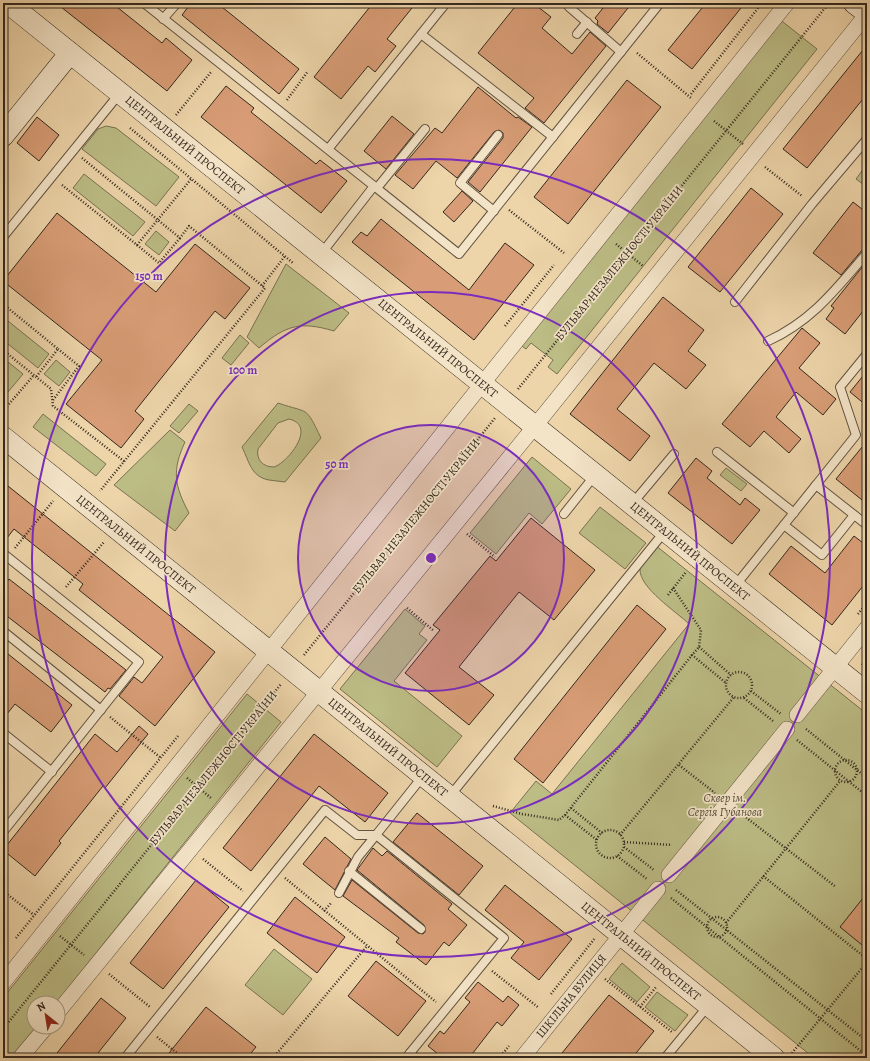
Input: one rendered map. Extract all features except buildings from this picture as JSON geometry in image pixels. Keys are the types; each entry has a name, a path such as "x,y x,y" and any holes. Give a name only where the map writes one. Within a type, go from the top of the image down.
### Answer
{"street":[{"name":"ЦЕНТРАЛЬНИЙ ПРОСПЕКТ","path":"8,3 321,254 516,396 535,426 867,693"},
{"path":"3,983 787,3"},
{"path":"66,1002 535,426 867,14 854,3"},
{"path":"3,136 70,53"},
{"name":"ЦЕНТРАЛЬНИЙ ПРОСПЕКТ","path":"4,440 319,691 708,1005 782,1057"},
{"name":"ШКІЛЬНА ВУЛИЦЯ","path":"522,1058 867,628"},
{"path":"20,1058 39,1035"}],"lane":[{"path":"144,3 218,63 329,148 459,254 660,3"},
{"path":"163,19 177,3"},
{"path":"572,3 569,7 621,52"},
{"path":"329,148 421,34 441,5"},
{"path":"577,34 587,22"},
{"path":"421,34 553,137"},
{"path":"3,237 121,93"},
{"path":"321,254 425,129"},
{"path":"494,211 460,183 498,135"},
{"path":"735,302 812,204 867,139"},
{"path":"768,341 789,332 824,304 867,253"},
{"path":"735,586 856,435 840,387 867,354"},
{"path":"717,452 794,513"},
{"path":"632,504 674,454"},
{"path":"564,514 596,475"},
{"path":"816,485 867,525"},
{"path":"784,525 822,556 854,515"},
{"path":"449,796 665,530"},
{"path":"3,832 139,662 58,597 5,557"},
{"path":"3,631 101,710"},
{"path":"3,733 52,772"},
{"path":"339,893 349,871 424,776"},
{"path":"125,1058 325,810 357,835 376,835 504,938 445,1010 411,1056"},
{"path":"349,871 421,929"},
{"path":"665,1058 708,1005"}],"path":[{"path":"684,102 762,3"},
{"name":"БУЛЬВАР НЕЗАЛЕЖНОСТІ УКРАЇНИ","path":"3,1029 292,670 516,396 627,253 829,3"},
{"path":"627,45 689,96 702,110 812,204"},
{"path":"176,115 218,63"},
{"path":"279,110 308,71"},
{"path":"108,110 293,263"},
{"path":"74,151 180,238"},
{"path":"52,177 159,263 189,226 265,288 105,486"},
{"path":"136,245 192,178"},
{"path":"500,203 564,253"},
{"path":"602,233 655,276"},
{"path":"501,332 569,247"},
{"path":"262,286 285,256"},
{"path":"3,304 79,366 52,400"},
{"path":"3,411 58,348"},
{"path":"3,350 51,389 54,406 125,462"},
{"path":"488,377 516,396"},
{"path":"5,557 54,499"},
{"path":"462,530 495,557"},
{"path":"58,597 106,540"},
{"path":"668,594 688,568"},
{"path":"486,804 522,814 559,820 565,815 699,647 701,630 673,588"},
{"path":"854,620 867,603"},
{"path":"402,605 434,631"},
{"path":"699,647 732,674"},
{"path":"692,655 726,683 728,692 734,698 744,698 791,723 835,770 867,796"},
{"path":"726,683 732,674 741,672 749,677 752,681 751,691 744,698"},
{"path":"751,691 791,723 845,760 867,778"},
{"path":"620,835 734,698"},
{"path":"12,943 179,734"},
{"path":"845,760 838,763 835,770 835,775 840,781 850,782 856,778 858,770"},
{"path":"679,765 836,887"},
{"path":"726,923 840,781"},
{"path":"571,808 602,833"},
{"path":"565,815 597,840"},
{"path":"612,830 620,835 624,842 624,847 617,856 613,858 604,857 598,850 597,840 602,833 612,830"},
{"path":"624,842 692,846"},
{"path":"624,847 707,927 867,1056"},
{"path":"190,849 253,899"},
{"path":"617,856 662,883 713,918 867,1041"},
{"path":"276,870 445,1010"},
{"path":"763,876 867,959"},
{"path":"3,891 48,927"},
{"path":"713,918 720,918 726,923 727,929 720,937"},
{"path":"707,927 713,918"},
{"path":"548,996 596,936"},
{"path":"273,1058 367,946"},
{"path":"782,1057 828,1010 867,962"},
{"path":"483,964 539,1008 544,1002"},
{"path":"600,985 609,974"},
{"path":"604,979 681,1039"},
{"path":"640,1007 656,986 661,991"},
{"path":"148,1029 183,1058"},
{"path":"499,1058 514,1039"}],"green space":[{"path":"778,18 817,49 557,374 548,367 553,360 531,343 526,349 518,343"},
{"path":"106,126 116,128 179,177 156,206 82,149 98,129"},
{"path":"867,164 867,187 856,179"},
{"path":"84,174 145,222 133,236 73,188"},
{"path":"156,231 169,242 159,255 145,244"},
{"path":"286,264 349,313 334,331 312,326 294,327 277,334 259,348 247,337"},
{"path":"3,317 49,354 38,368 3,340"},
{"path":"240,335 249,343 231,365 222,358"},
{"path":"3,358 23,374 3,398"},
{"path":"56,360 70,372 59,386 44,374"},
{"path":"278,403 306,412 321,438 285,482 269,480 258,476 251,468 242,447","holes":["289,419 297,423 301,429 300,436 297,444 286,459 274,467 267,466 261,462 258,456 258,449 278,423"]},
{"path":"189,404 198,411 179,433 170,426"},
{"path":"43,414 106,464 96,476 33,427"},
{"path":"170,430 185,442 178,461 176,478 180,494 189,513 175,531 114,485"},
{"path":"532,457 571,489 542,524 529,513 496,554 470,533"},
{"path":"726,468 747,484 741,491 720,475"},
{"path":"600,507 646,543 625,569 579,533"},
{"name":"Сквер ім. Сергія Губанова","path":"655,545 867,714 867,1058 814,1058 510,813 536,781 552,794 689,624 652,592 641,576 640,569 642,563"},
{"path":"405,609 425,626 419,634 427,640 394,681 462,736 437,767 340,689"},
{"path":"247,694 281,722 62,995 26,995 26,1035 31,1035 12,1058 3,1058 3,998"},
{"path":"274,949 312,979 283,1015 245,985"},
{"path":"622,963 650,987 637,1002 609,979"},
{"path":"657,992 688,1015 675,1031 645,1007"}]}
